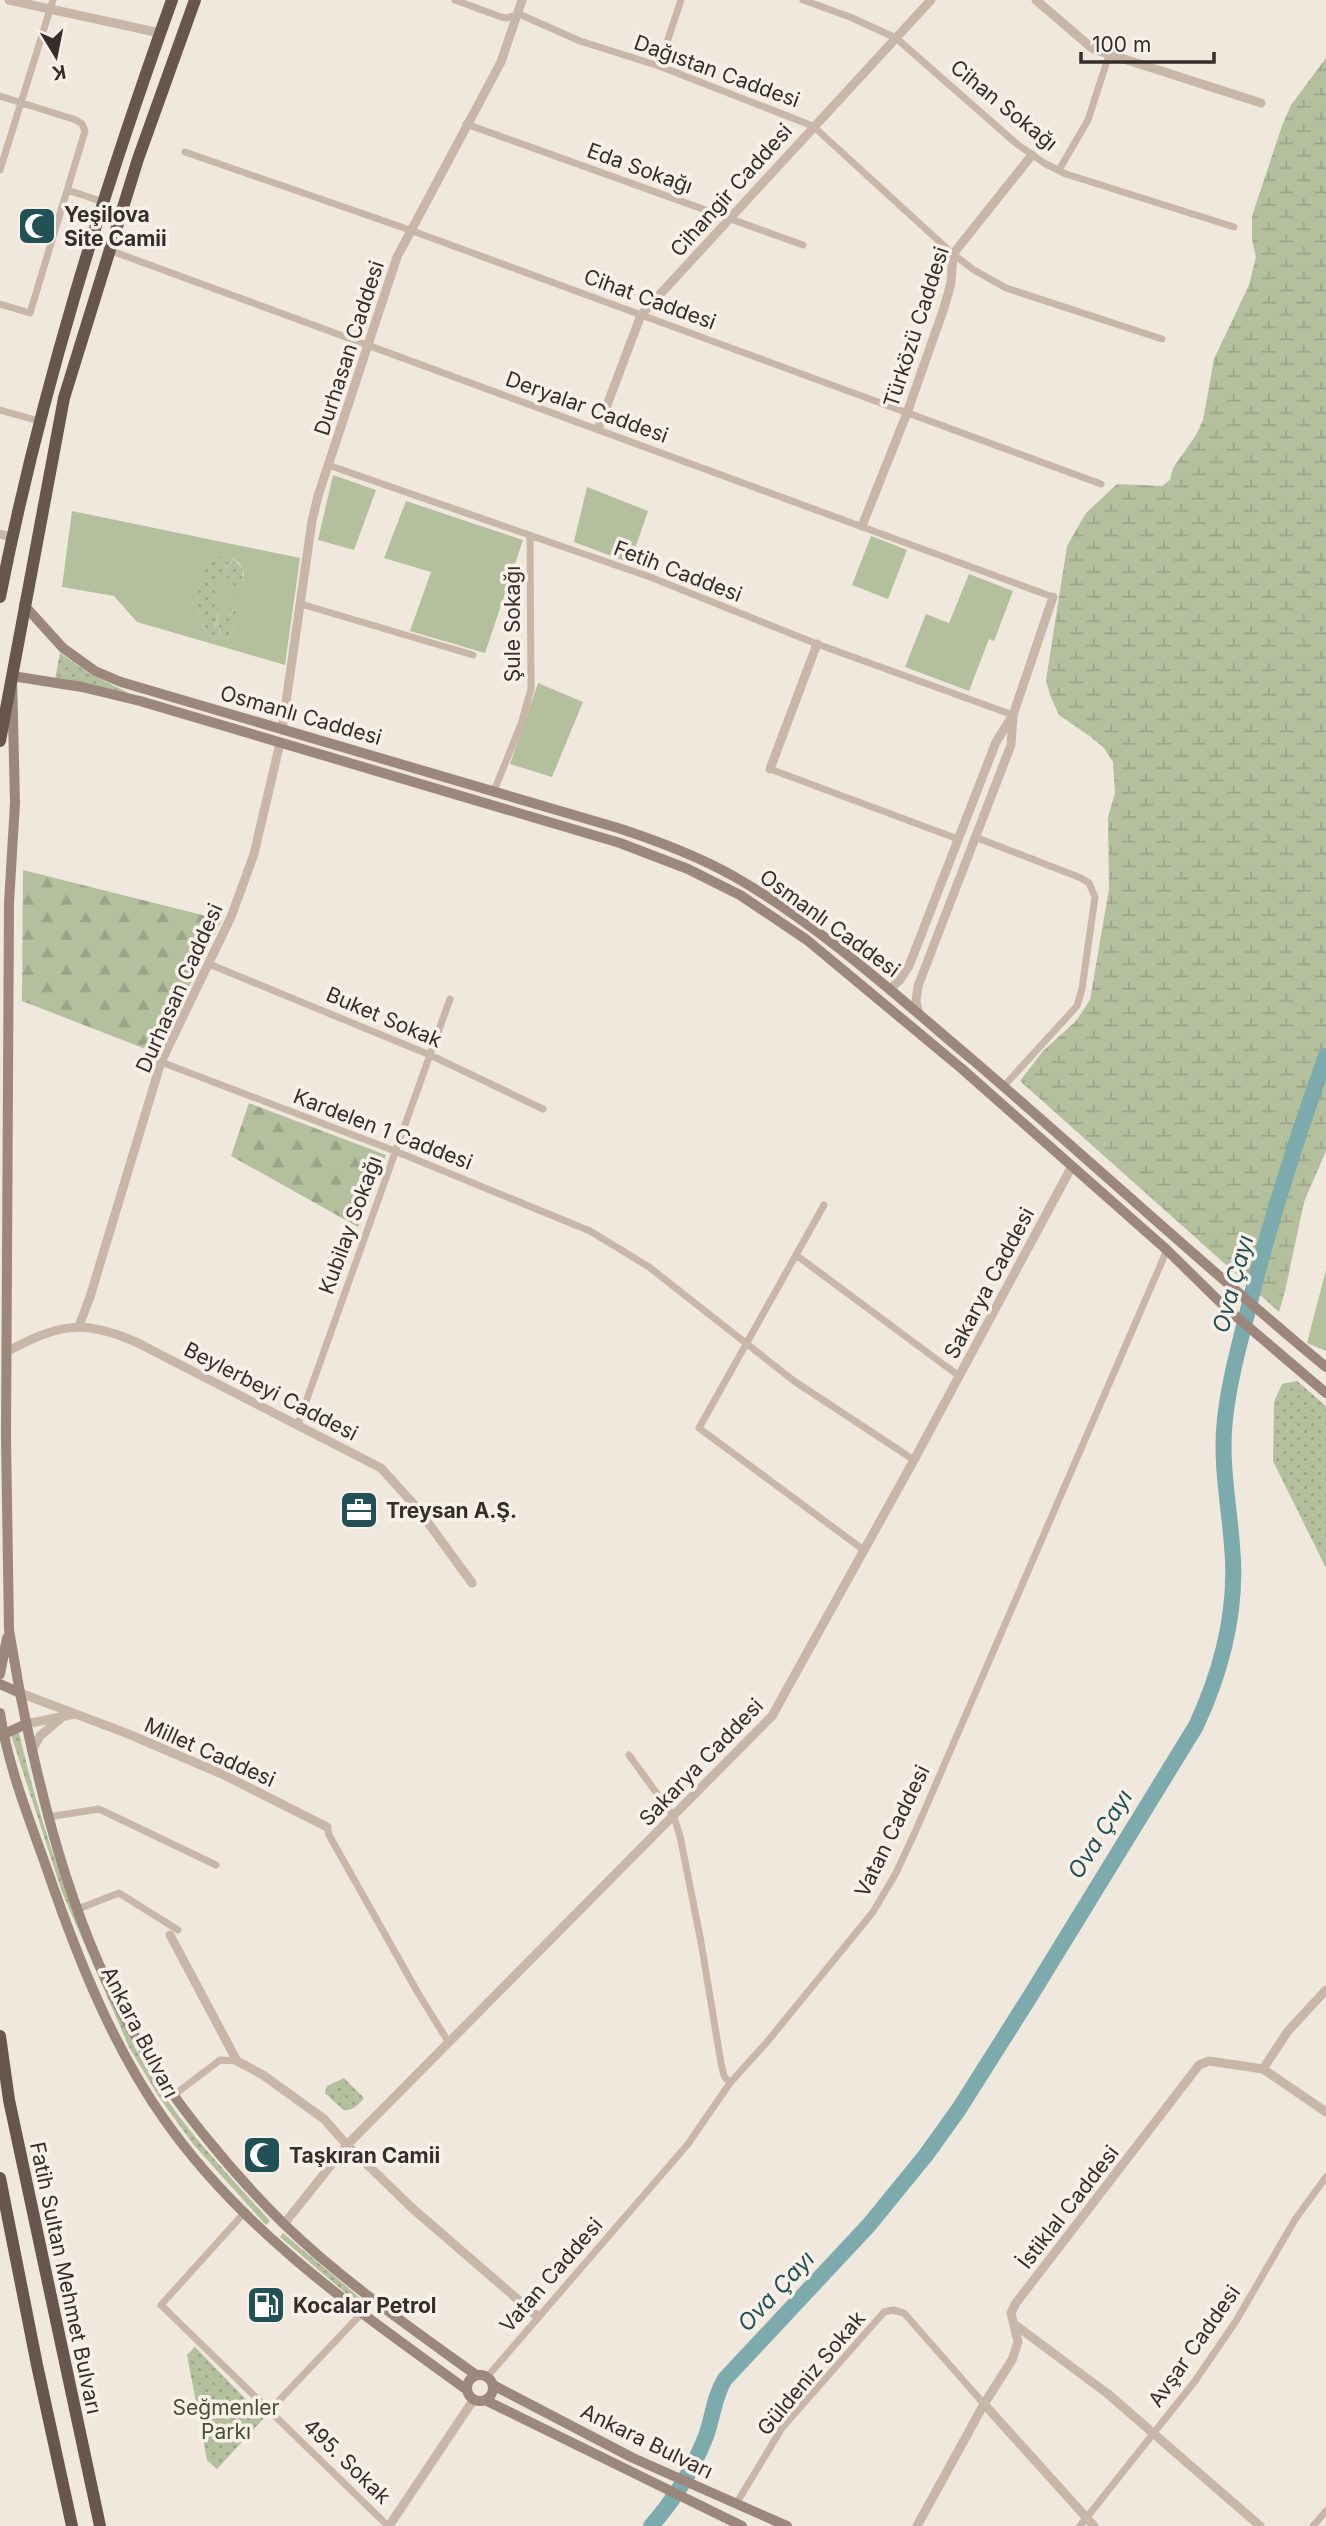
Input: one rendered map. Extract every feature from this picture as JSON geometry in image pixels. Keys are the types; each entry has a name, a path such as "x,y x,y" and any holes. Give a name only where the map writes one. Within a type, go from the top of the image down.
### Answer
{"highway":[{"path":"0,597 6,536 39,421 104,203 172,0"},
{"path":"0,741 64,398 138,159 195,0"},
{"name":"Fatih Sultan Mehmet Bulvarı","path":"0,2036 9,2100 100,2526"},
{"name":"Fatih Sultan Mehmet Bulvarı","path":"0,2178 72,2526"}],"main road":[{"name":"Osmanlı Caddesi","path":"24,605 63,648 96,671 121,682 646,837 732,876 789,912 889,989 1326,1367"},
{"name":"Osmanlı Caddesi","path":"12,676 112,694 280,743 620,843 716,882 807,940 988,1092 1167,1250 1225,1307 1326,1393"},
{"name":"Ankara Bulvarı","path":"12,676 15,803 9,903 6,1352 9,1630 26,1724 48,1817 95,1952 133,2032 174,2095 230,2165 284,2224 314,2252 375,2300 486,2379 634,2458 787,2526"},
{"name":"Ankara Bulvarı","path":"0,1674 9,1630"},
{"path":"0,1684 20,1693"},
{"name":"Ankara Bulvarı","path":"0,1713 1,1735 65,1919 128,2060 146,2093 175,2135 245,2212 270,2237 362,2314 475,2396 742,2526"},
{"path":"1,1735 26,1724"},
{"path":"270,2237 284,2224"},
{"path":"362,2314 375,2300"},
{"path":"470,2379 486,2379 492,2393 475,2396 470,2379"}],"street":[{"path":"9,0 51,4 160,33"},
{"name":"Dağıstan Caddesi","path":"455,0 501,17 519,14 580,41 659,66 814,126 953,254 974,270 1006,288 1162,339"},
{"name":"Durhasan Caddesi","path":"282,730 312,521 390,276 410,230 501,62 522,0"},
{"path":"659,66 681,0"},
{"name":"Cihan Sokağı","path":"803,0 896,38 1032,155 1059,170 1234,227"},
{"name":"Cihangir Caddesi","path":"598,429 641,315 931,0"},
{"path":"1036,0 1083,43 1109,55 1261,103"},
{"path":"0,170 51,4"},
{"path":"1059,170 1088,120 1109,55"},
{"path":"0,96 76,120 82,124 85,131 30,313 0,304"},
{"name":"Eda Sokağı","path":"466,124 803,245"},
{"name":"Cihat Caddesi","path":"185,152 410,230 1101,484"},
{"name":"Türközü Caddesi","path":"862,526 907,413 948,296 953,254 1032,155"},
{"path":"67,190 104,203"},
{"name":"Deryalar Caddesi","path":"109,250 1053,597"},
{"path":"0,410 39,421"},
{"name":"Fetih Caddesi","path":"328,465 649,577 817,644 1013,715"},
{"name":"Şule Sokağı","path":"494,791 521,724 531,689 530,535"},
{"path":"889,989 899,981 909,966 996,742 1013,715 1053,597"},
{"path":"301,604 473,655"},
{"path":"817,644 770,769 958,839"},
{"path":"919,1015 916,1001 918,986 1011,745 1013,715"},
{"name":"Durhasan Caddesi","path":"79,1326 161,1062 231,917 254,855 280,743"},
{"path":"975,837 1081,878 1089,883 1095,897 1077,1006 1003,1087"},
{"name":"Buket Sokak","path":"209,964 430,1055 543,1109"},
{"name":"Kubilay Sokağı","path":"298,1424 450,999"},
{"name":"Kardelen 1 Caddesi","path":"161,1062 395,1150 590,1231 649,1266 794,1381 914,1460"},
{"name":"Sakarya Caddesi","path":"284,2224 347,2145 751,1739 780,1705 1071,1168"},
{"path":"824,1205 699,1428 865,1551"},
{"name":"Vatan Caddesi","path":"486,2379 537,2316 688,2144 730,2083 873,1912 896,1873 916,1830 1167,1250"},
{"path":"796,1255 959,1376"},
{"name":"Beylerbeyi Caddesi","path":"6,1352 44,1333 79,1326 116,1333 136,1342 371,1461 391,1477 418,1509 472,1583"},
{"name":"Millet Caddesi","path":"20,1693 222,1773 327,1827"},
{"path":"26,1724 77,1714"},
{"path":"32,1750 40,1736 62,1717"},
{"path":"629,1755 674,1817 701,1942 723,2076 730,2083"},
{"path":"48,1817 99,1809 216,1865"},
{"path":"327,1827 404,1969 449,2043"},
{"path":"78,1909 119,1893 174,1933 237,2061"},
{"path":"1326,1990 1288,2031 1263,2069 1326,2112"},
{"path":"174,2095 220,2060 237,2061 263,2075 332,2126 347,2145 412,2208 537,2316"},
{"name":"İstiklal Caddesi","path":"917,2526 1017,2349 1017,2333 1011,2313 1016,2303 1199,2065 1209,2061 1263,2069"},
{"name":"Avşar Caddesi","path":"1087,2524 1195,2381 1236,2321 1296,2218 1326,2177"},
{"name":"495. Sokak","path":"245,2212 161,2305 388,2526"},
{"name":"Güldeniz Sokak","path":"736,2504 782,2428 884,2312 898,2310 907,2316 984,2404"},
{"path":"270,2410 362,2314"},
{"path":"1014,2324 1108,2394 1260,2526"},
{"path":"388,2526 475,2396"},
{"path":"984,2404 1087,2524"},
{"path":"1313,2526 1326,2511"}],"green space":[{"path":"1326,58 1326,1151 1304,1202 1279,1312 1020,1081 1043,1051 1076,1021 1090,1000 1109,889 1108,817 1115,793 1113,762 1104,748 1059,715 1046,680 1067,546 1086,513 1117,484 1162,486 1170,480 1173,468 1196,435 1203,420 1214,359 1249,285 1256,257 1252,240 1252,216 1282,126 1291,105"},
{"path":"333,475 376,490 354,550 318,540"},
{"path":"587,487 648,511 630,563 574,542"},
{"path":"406,501 523,540 485,653 410,631 431,572 384,558"},
{"path":"72,511 300,558 285,665 137,622 114,596 62,587","holes":["219,557 231,558 224,577 221,577 213,612 218,614 215,628 220,629 218,640 209,635 203,625 198,599 203,573 210,563","233,558 244,573 232,631 228,637 220,640 221,628 217,626 219,614 231,616 239,586 233,585 233,579 226,578"]},
{"path":"871,536 907,550 888,599 852,585"},
{"path":"222,556 232,558 227,564 224,578 221,577 214,612 218,613 215,627 220,629 218,640 209,635 203,625 198,598 199,583 204,570 211,561"},
{"path":"233,558 243,569 242,587 232,631 228,637 220,640 221,628 217,627 219,613 231,616 238,587 226,578 228,565"},
{"path":"969,574 1013,591 994,641 989,639 969,691 905,667 926,614 949,623"},
{"path":"60,653 90,674 129,693 55,679"},
{"path":"538,683 583,702 552,777 510,764"},
{"path":"23,870 222,920 156,1053 22,1001"},
{"path":"249,1103 386,1155 358,1227 231,1156"},
{"path":"1326,1270 1326,1351 1307,1343"},
{"path":"1297,1381 1326,1406 1326,1568 1273,1461 1274,1402 1282,1384"},
{"path":"19,1732 41,1817 69,1900 126,2031 170,2104 270,2221 266,2225 193,2144 159,2097 129,2047 62,1892 11,1735"},
{"path":"344,2078 364,2098 350,2110 343,2110 325,2093 327,2086"},
{"path":"283,2233 360,2298 356,2302 280,2237"},
{"name":"Seğmenler Parkı","path":"195,2347 264,2418 217,2469 207,2460 187,2355"}],"waterway":[{"name":"Ova Çayı","path":"651,2526 676,2494 695,2460 725,2379 869,2225 926,2155 959,2109 1031,1995 1196,1726 1220,1661 1233,1592 1224,1451 1225,1419 1232,1378 1274,1214 1326,1056"}],"place":[{"name":"Yeşilova Site Camii","path":"37,226"},
{"name":"Treysan A.Ş.","path":"359,1510"},
{"name":"Taşkıran Camii","path":"262,2155"},
{"name":"Kocalar Petrol","path":"266,2305"}]}
